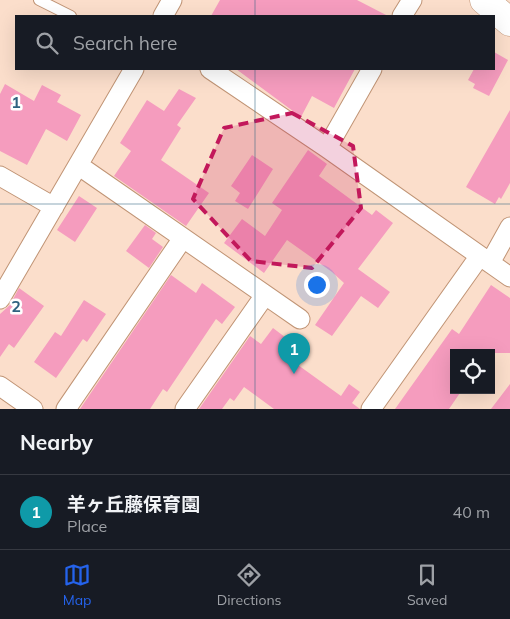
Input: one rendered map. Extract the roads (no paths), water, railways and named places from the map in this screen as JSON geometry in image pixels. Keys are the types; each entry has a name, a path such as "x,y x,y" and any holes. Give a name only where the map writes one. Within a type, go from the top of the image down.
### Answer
{"street":[{"path":"164,15 172,0"},
{"path":"403,15 412,0"},
{"path":"484,0 510,22"},
{"path":"0,298 133,70"},
{"path":"211,70 327,148 510,278"},
{"path":"327,148 371,70"},
{"path":"78,165 300,319"},
{"path":"0,176 54,207"},
{"path":"370,409 510,227"},
{"path":"66,409 183,238"},
{"path":"185,409 265,295"},
{"path":"0,386 32,409"}],"lane":[{"path":"39,0 69,15"}],"place":[{"name":"羊ヶ丘藤保育園","path":"294,374"}]}
